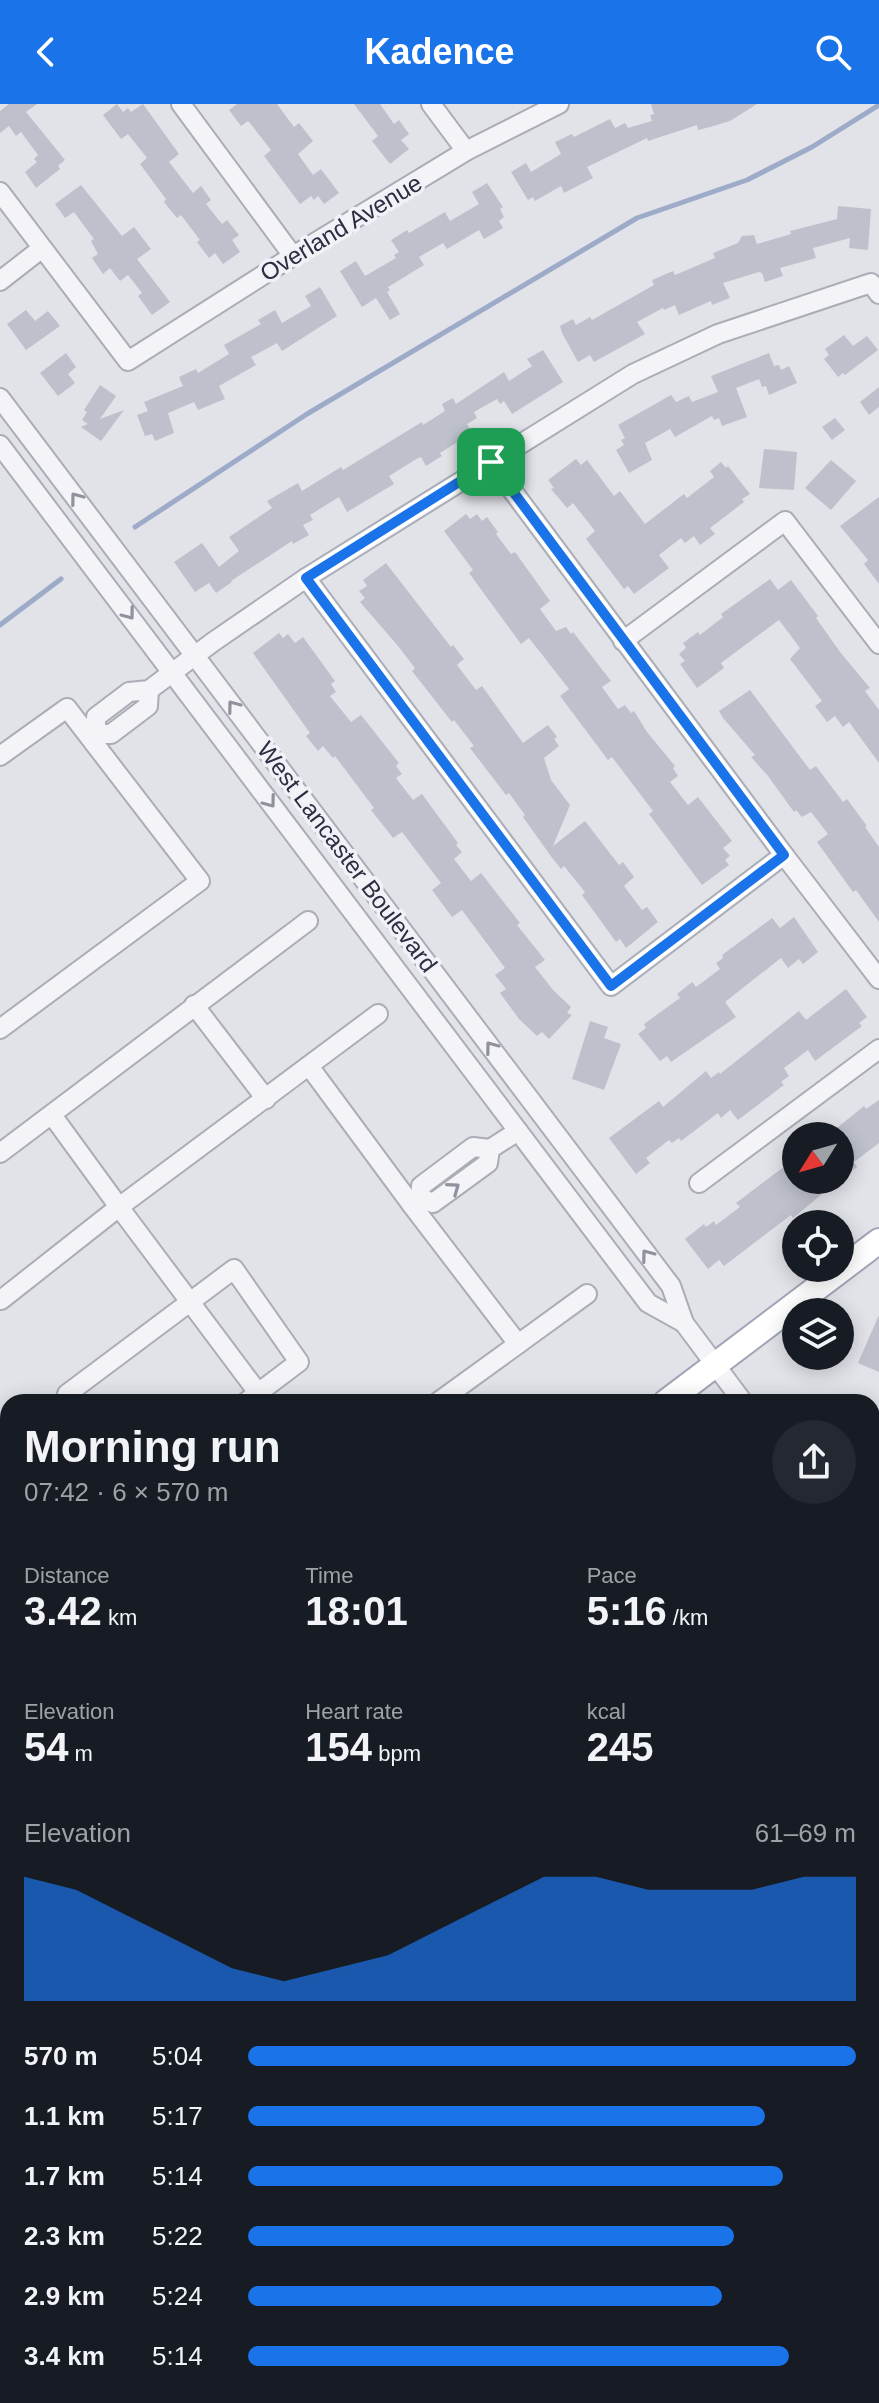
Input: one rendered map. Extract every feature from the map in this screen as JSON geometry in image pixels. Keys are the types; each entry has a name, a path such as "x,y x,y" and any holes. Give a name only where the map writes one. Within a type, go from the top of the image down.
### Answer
{"main road":[{"path":"677,1394 879,1241"}],"street":[{"path":"181,104 293,256"},
{"path":"431,104 466,151"},
{"name":"Overland Avenue","path":"41,249 128,361 466,151 559,104"},
{"path":"0,192 41,249 0,281"},
{"path":"93,736 96,717 129,692 149,690 306,578 633,374 718,334 875,288"},
{"name":"West Lancaster Boulevard","path":"0,398 671,1286 684,1323 737,1394"},
{"name":"West Lancaster Boulevard","path":"0,445 648,1303 684,1323"},
{"path":"491,462 879,979"},
{"path":"623,641 785,521 879,644"},
{"path":"306,578 611,986 784,855"},
{"path":"0,756 67,708 93,736 200,881 0,1029"},
{"path":"0,1153 308,921"},
{"path":"194,1005 266,1099"},
{"path":"1,1300 119,1207 378,1014"},
{"path":"699,1183 879,1049"},
{"path":"309,1066 416,1201 518,1344"},
{"path":"52,1115 189,1301 253,1394"},
{"path":"416,1201 421,1186 473,1147 490,1149 518,1131"},
{"path":"67,1394 234,1269 299,1362 262,1394"},
{"path":"449,1394 587,1294"}],"building":[{"path":"9,104 37,104 26,112 65,160 58,166 60,169 36,188 25,172 37,162 34,159 38,155 21,132 16,136 9,126 0,133 0,111"},
{"path":"117,104 123,112 128,108 131,112 143,104 179,154 169,162 193,193 201,186 211,200 206,204 222,224 227,220 239,235 232,240 240,252 223,264 215,253 209,258 197,242 200,240 181,215 177,218 164,202 166,199 140,164 147,158 128,134 121,139 103,115"},
{"path":"237,104 277,104 294,127 299,123 313,141 298,154 313,175 321,169 339,193 324,204 318,196 314,200 311,196 300,204 264,156 271,150 248,121 241,126 229,110"},
{"path":"354,104 380,104 394,124 399,120 409,134 401,140 409,149 390,164 372,141 378,136"},
{"path":"651,104 757,104 730,121 698,130 697,125 648,141 647,138 587,167 593,178 564,193 561,186 535,201 533,197 528,200 511,172 526,163 531,172 561,154 555,142 572,134 574,137 610,119 615,128 625,123 628,128 652,121 650,115 654,114"},
{"path":"487,183 503,207 500,209 504,217 499,221 503,228 484,239 479,230 447,249 443,243 419,257 424,265 388,287 390,290 387,292 400,314 390,320 376,298 362,307 340,271 356,261 365,276 396,258 394,255 399,252 391,240 445,212 450,221 479,204 472,192"},
{"path":"81,185 122,236 134,227 151,249 137,259 170,302 152,315 138,296 142,293 128,275 120,281 110,268 103,274 92,258 98,254 91,241 94,239 74,212 65,218 55,204"},
{"path":"838,206 871,209 868,250 849,248 850,238 813,248 816,258 780,268 783,276 765,282 759,272 723,283 730,298 712,305 711,301 679,315 675,305 663,308 637,322 645,334 594,362 590,355 578,362 562,333 560,326 573,319 576,325 590,317 592,320 654,285 652,280 673,271 675,275 715,258 713,253 738,243 742,236 754,235 757,244 791,234 790,231 837,219"},
{"path":"320,287 337,316 282,351 277,343 251,357 256,365 219,386 225,399 198,410 194,402 168,413 174,433 155,441 152,434 145,436 137,415 148,411 144,402 183,386 179,377 196,369 198,373 229,354 224,345 261,324 258,320 275,310 282,323 311,306 305,296"},
{"path":"26,310 35,321 48,311 60,326 26,350 7,324"},
{"path":"844,335 853,346 867,336 878,350 838,377 824,359 829,355 825,349"},
{"path":"543,350 563,382 512,414 504,401 500,404 497,399 474,412 477,418 467,424 472,433 440,453 442,456 426,466 421,457 418,458 389,476 394,484 347,512 339,497 310,515 313,520 303,525 309,535 293,544 292,541 216,593 209,583 195,592 174,562 202,543 219,567 239,551 229,537 272,508 267,501 298,483 302,491 341,467 343,470 445,411 442,404 453,398 456,404 504,372 509,381 532,366 527,359"},
{"path":"66,353 76,367 68,374 75,383 58,396 40,373"},
{"path":"769,353 774,366 779,365 781,370 789,366 797,383 769,395 759,379 736,388 747,417 722,426 719,418 714,420 712,416 675,437 670,429 645,443 652,460 629,473 616,450 624,445 621,440 625,438 618,425 671,395 676,402 689,396 692,402 718,392 711,376"},
{"path":"100,385 116,396 100,419 124,410 101,441 81,427 88,424 82,420 87,412 84,410"},
{"path":"879,387 879,407 869,415 860,402"},
{"path":"835,418 845,430 832,440 822,427"},
{"path":"764,449 797,452 794,490 759,488"},
{"path":"576,459 581,465 587,460 614,496 620,491 645,524 684,494 687,498 714,477 710,471 721,462 726,468 728,466 750,494 710,528 715,534 700,545 694,536 685,543 681,538 659,555 669,568 634,594 628,586 624,589 586,539 595,531 573,503 567,508 551,489 554,488 548,480"},
{"path":"831,460 856,481 831,510 805,488"},
{"path":"879,497 879,584 864,564 868,560 840,526"},
{"path":"466,514 470,519 477,514 482,521 487,517 511,554 515,552 550,601 540,609 556,631 566,627 571,634 573,632 611,681 602,687 618,709 625,705 631,713 634,711 675,766 673,768 678,776 670,782 688,805 698,797 732,841 723,848 730,856 725,860 729,865 702,885 649,814 653,811 612,757 608,760 560,696 569,689 529,638 521,644 469,573 473,570 444,531"},
{"path":"386,563 451,647 453,645 464,659 457,665 476,690 482,686 523,743 548,725 557,737 554,739 559,746 544,758 551,780 570,805 553,846 585,821 619,865 623,862 634,877 624,886 642,910 647,907 658,922 626,948 620,939 616,942 582,895 585,892 564,866 561,869 550,855 509,793 506,795 470,748 474,746 412,671 415,668 398,646 360,602 365,598 359,591 367,586 363,580"},
{"path":"770,579 778,590 791,580 840,652 870,688 865,691 879,710 879,763 849,722 843,727 835,716 827,722 815,706 822,701 790,659 800,648 779,620 721,663 724,668 697,688 680,664 685,661 679,654 686,648 683,643 698,632 700,635 723,617 721,614"},
{"path":"279,633 283,638 288,634 295,643 303,637 335,681 331,684 336,692 330,696 351,722 361,715 399,763 396,766 402,774 396,778 413,800 422,794 458,843 456,845 462,852 454,859 471,881 481,873 545,960 535,967 571,1007 567,1013 572,1015 549,1039 542,1032 537,1036 519,1019 500,993 506,989 495,975 505,968 462,910 452,917 432,890 441,883 402,832 393,838 335,756 333,758 323,746 318,751 306,736 310,733 253,653"},
{"path":"750,690 810,770 816,766 843,802 847,799 879,847 879,922 817,842 828,834 811,812 802,817 796,810 794,812 751,757 755,755 719,711"},
{"path":"794,917 818,952 803,964 799,959 788,968 781,958 725,1002 736,1017 671,1062 667,1056 660,1061 638,1034 646,1028 644,1024 680,998 677,994 692,982 696,987 720,969 716,963 723,958 722,955 772,918 780,928"},
{"path":"846,989 867,1017 859,1023 862,1026 815,1061 808,1050 784,1068 789,1076 781,1082 784,1085 738,1120 730,1110 721,1118 718,1113 681,1141 679,1138 672,1143 669,1140 646,1158 650,1163 636,1174 609,1138 659,1101 663,1107 706,1071 711,1078 720,1074 799,1011 806,1020"},
{"path":"590,1021 608,1027 604,1038 621,1044 604,1090 572,1079"},
{"path":"879,1100 879,1143 854,1162 854,1122 844,1122 864,1106 866,1109"},
{"path":"782,1168 782,1194 822,1194 803,1210 782,1210 782,1222 724,1266 719,1260 708,1269 685,1239 704,1224 706,1227 714,1221 716,1225 740,1207 736,1203"},
{"path":"879,1315 879,1372 858,1363"}],"waterway":[{"path":"135,527 307,414 637,218 747,180 812,147 879,105"},
{"path":"0,625 61,579"}],"route":[{"path":"491,462 784,855 611,986 306,578 491,462"}]}
